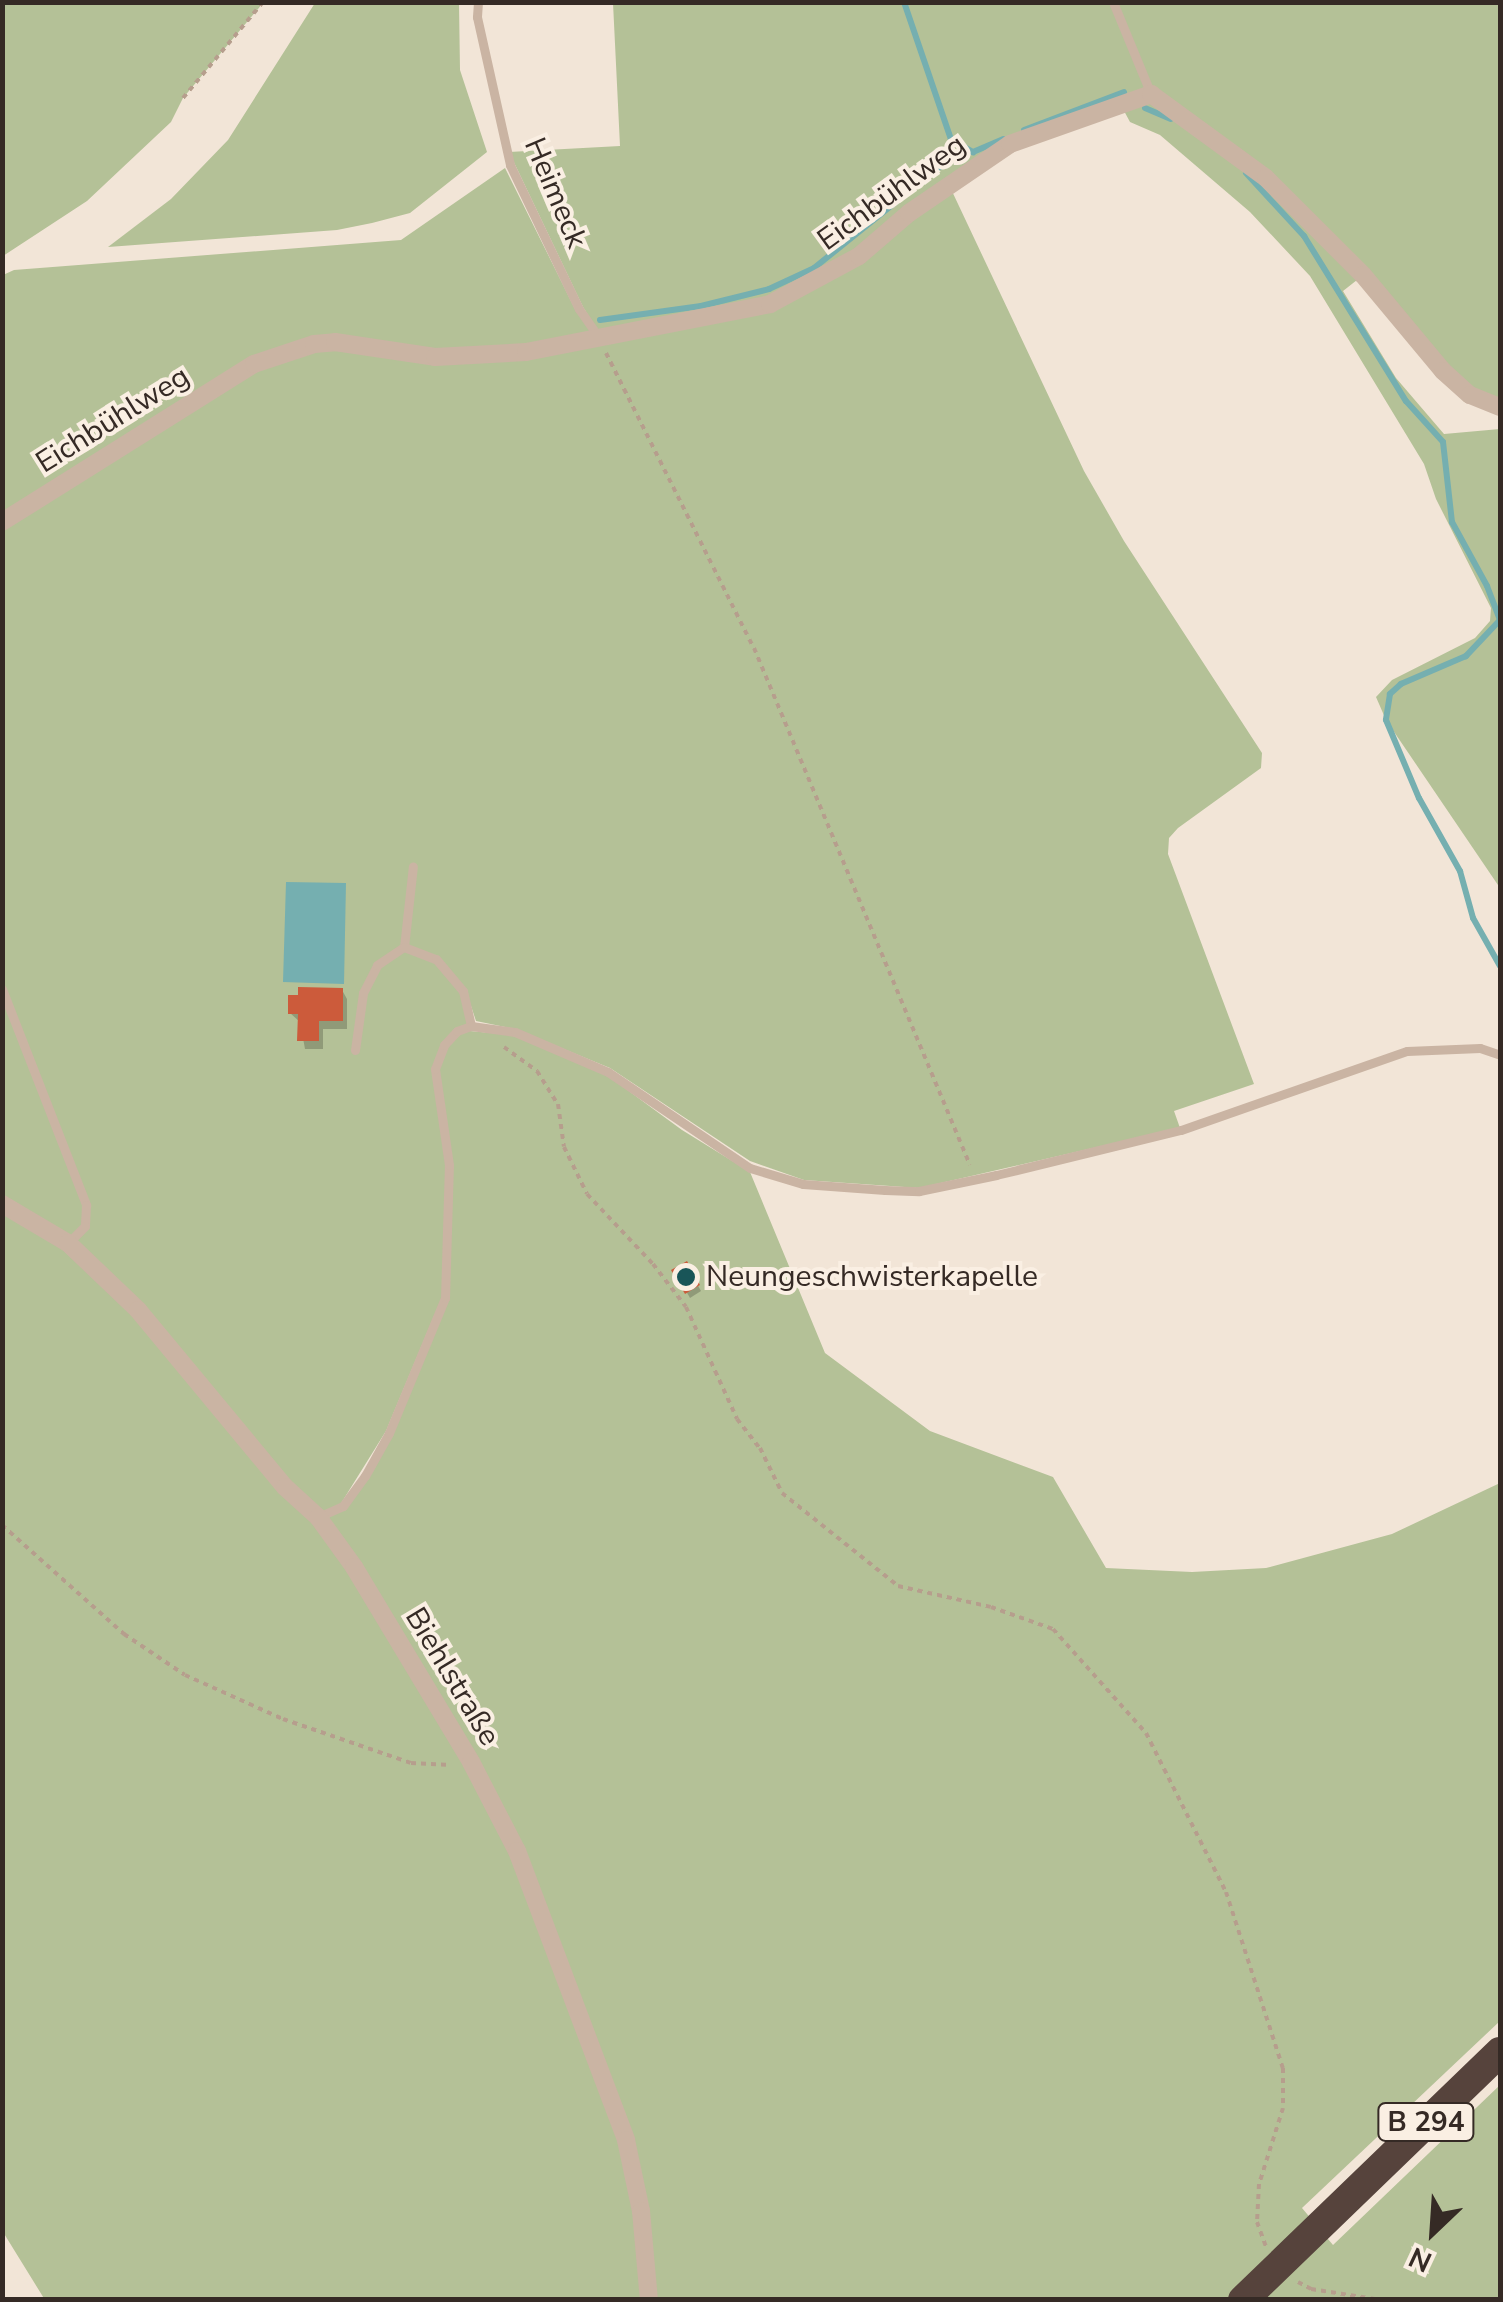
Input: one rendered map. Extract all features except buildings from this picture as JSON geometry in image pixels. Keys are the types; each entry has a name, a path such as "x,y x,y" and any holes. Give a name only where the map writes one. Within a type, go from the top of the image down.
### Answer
{"highway":[{"name":"B 294","path":"1243,2300 1500,2052"}],"street":[{"name":"Eichbühlweg","path":"2,522 254,364 314,344 335,342 436,357 526,352 770,304 859,256 909,213 1010,144 1152,94"},
{"path":"1152,94 1266,178 1362,275 1443,371 1470,395 1500,407"},
{"name":"Biehlstraße","path":"2,1204 68,1243 138,1310 285,1487 318,1518 354,1568 471,1762 517,1851 626,2140 640,2211 649,2300"}],"lane":[{"name":"Heimeck","path":"478,2 477,16 510,166 579,309 597,336"},
{"path":"1113,2 1152,94"},
{"path":"356,1050 363,994 378,965 404,947 413,866"},
{"path":"404,947 436,960 454,981 463,992 471,1026"},
{"path":"2,989 86,1205 85,1226 68,1243"},
{"path":"318,1518 344,1506 365,1476 389,1432 445,1298 449,1165 436,1068 444,1045 471,1026 515,1032 608,1072 750,1168 803,1184 920,1191 1181,1130 1407,1052 1480,1048 1500,1054"}],"path":[{"path":"184,98 263,2"},
{"path":"597,336 754,648 976,1178"},
{"path":"458,1032 512,1049 537,1070 558,1104 564,1147 574,1176 686,1307 737,1419 760,1448 782,1493 898,1586 991,1608 1053,1629 1146,1732 1226,1892 1283,2068 1283,2108 1264,2158 1258,2196 1258,2222 1270,2255"},
{"path":"2,1525 124,1634 184,1675 283,1719 411,1762 446,1766 471,1762"},
{"path":"1292,2279 1311,2289 1381,2300"}],"green space":[{"path":"3,2 263,3 183,98 171,122 87,201 3,256"},
{"path":"315,3 459,3 460,70 487,152 410,213 372,223 337,230 108,247 171,199 228,140"},
{"path":"613,3 1500,3 1500,414 1357,280 1343,291 1396,378 1444,434 1500,429 1500,888 1386,720 1376,697 1392,680 1475,638 1490,621 1491,608 1436,499 1424,464 1310,276 1250,212 1160,135 1130,122 1123,109 1012,146 950,187 1084,471 1124,541 1262,753 1261,768 1178,828 1169,838 1168,854 1254,1084 1174,1111 1180,1128 919,1188 804,1180 750,1161 610,1068 515,1029 476,1021 466,991 461,993 470,1031 514,1035 607,1075 682,1130 750,1172 825,1353 930,1431 1053,1477 1106,1568 1192,1572 1266,1568 1392,1534 1500,1483 1500,2021 1302,2208 1333,2245 1500,2085 1500,2299 45,2300 3,2232 3,1213 61,1248 133,1315 315,1525 346,1508 367,1477 448,1298 447,1165 442,1297 386,1431 340,1505 318,1517 70,1235 3,1195 3,275 14,270 401,240 505,168 576,311 603,339 583,307 509,152 620,146"}],"water":[{"path":"286,882 346,883 344,984 283,982"}],"waterway":[{"path":"904,2 951,139 973,152 1003,139"},
{"path":"1024,130 1124,92"},
{"path":"1145,108 1171,119"},
{"path":"600,320 701,306 769,289 814,268 938,168 966,152"},
{"path":"1246,173 1304,236 1406,401 1443,442 1452,522 1487,586 1500,620 1466,656 1401,684 1390,694 1386,720 1419,798 1460,871 1473,918 1500,966"}],"place":[{"name":"Neungeschwisterkapelle","path":"686,1277"}]}
